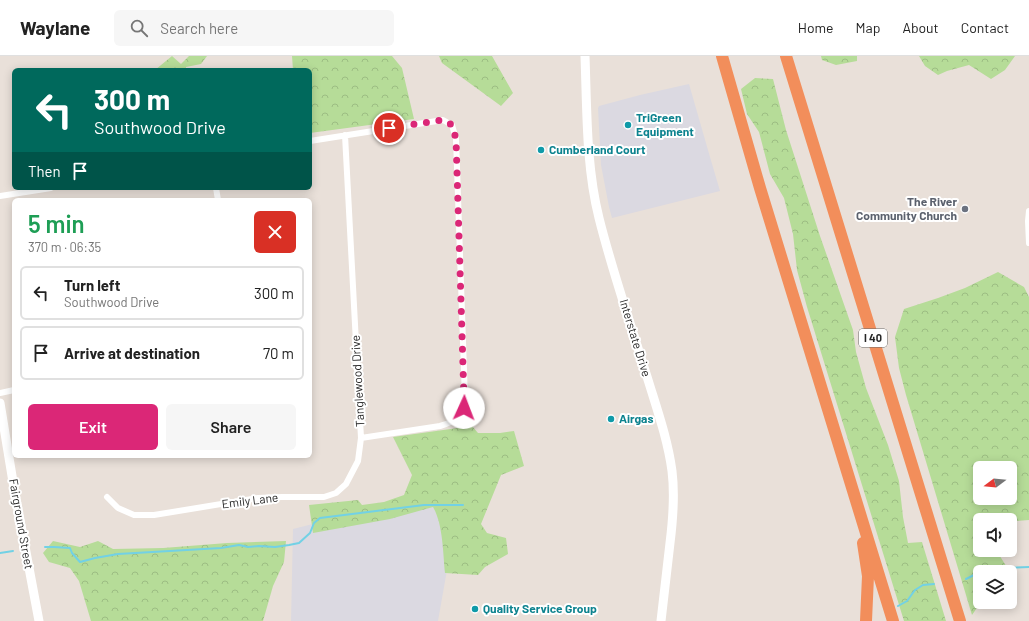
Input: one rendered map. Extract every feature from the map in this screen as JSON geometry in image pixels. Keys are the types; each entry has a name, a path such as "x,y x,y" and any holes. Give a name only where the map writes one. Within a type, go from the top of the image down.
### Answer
{"highway":[{"path":"722,56 760,188 893,621"},
{"name":"I 40","path":"786,56 960,621"},
{"path":"858,506 868,576 866,621"}],"main road":[{"name":"Interstate Drive","path":"585,56 589,150 599,217 665,437 672,470 674,492 673,513 661,621"},
{"name":"Fairground Street","path":"0,403 39,621"}],"street":[{"name":"Tanglewood Drive","path":"443,120 452,125 456,139 464,408 460,417 451,423 361,438 345,135 443,120"},
{"path":"312,141 345,135"},
{"path":"0,196 38,190"},
{"path":"1029,211 1029,243"},
{"path":"0,393 12,390"},
{"name":"Emily Lane","path":"107,498 118,508 134,515 154,515 258,498 324,497 336,493 346,484 358,461 361,438"}],"shaded area":[{"path":"689,84 720,191 612,218 601,165 599,106"},
{"path":"439,492 453,536 438,621 291,621 293,529"}],"green space":[{"path":"172,56 181,64 189,56 207,56 201,64 186,68 157,68"},
{"path":"292,56 392,56 402,68 414,119 312,133 312,68 293,68"},
{"path":"439,56 492,56 513,93 501,106 442,63"},
{"path":"821,56 857,56 857,61 836,65 822,60"},
{"path":"919,56 1015,56 1005,70 991,79 969,65 938,75 925,66"},
{"path":"755,78 773,79 786,130 820,236 853,330 856,352 866,388 888,445 899,481 903,517 908,543 922,542 946,621 904,621 807,307 797,270 793,234 784,198 770,174 759,132 747,114 741,89"},
{"path":"998,272 1024,287 1029,297 1029,520 1017,521 1017,513 973,513 973,557 1000,557 1006,565 973,565 973,609 976,609 972,615 906,395 899,368 895,337 904,309 965,288"},
{"path":"472,426 478,433 500,433 514,431 524,466 501,475 481,524 487,533 506,538 508,554 485,567 478,575 445,573 441,530 433,507 390,519 313,533 309,505 358,500 362,505 384,502 404,495 412,475 393,437"},
{"path":"53,541 80,547 98,541 113,549 163,548 227,543 286,541 284,562 273,586 263,621 91,621 79,581 70,568 49,562 43,553"}],"waterway":[{"path":"45,547 70,548 72,553 80,562 118,554 221,548 239,545 248,547 275,547 299,543 310,533 314,523 320,518 424,505 463,505"},
{"path":"0,553 13,551"},
{"path":"1017,568 1029,567"},
{"path":"966,579 973,576"},
{"path":"898,606 907,601 915,590 923,585 934,584"}],"place":[{"name":"TriGreen Equipment","path":"628,125"},
{"name":"Cumberland Court","path":"541,150"},
{"name":"The River Community Church","path":"965,209"},
{"name":"Airgas","path":"611,419"},
{"name":"Quality Service Group","path":"475,609"}],"route":[{"path":"389,128 443,120 452,125 456,139 464,408"}]}
